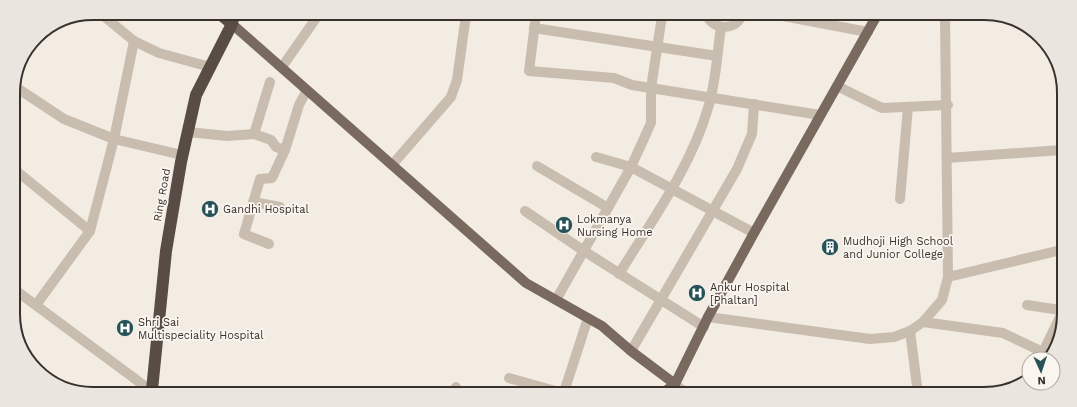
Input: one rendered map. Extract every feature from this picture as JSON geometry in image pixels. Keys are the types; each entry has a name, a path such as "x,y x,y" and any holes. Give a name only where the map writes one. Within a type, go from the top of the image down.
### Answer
{"highway":[{"name":"Ring Road","path":"151,387 172,205 182,155 196,95 234,20"}],"main road":[{"path":"235,20 307,90 526,283 602,326 631,351 675,384"},
{"path":"671,387 675,384 706,322 754,233 874,20"}],"street":[{"path":"108,20 134,41 159,53 210,67"},
{"path":"282,67 315,20"},
{"path":"392,165 451,97 457,80 465,20"},
{"path":"535,20 529,71 614,78 632,85 820,115"},
{"path":"556,300 631,167 651,123 651,88 661,20"},
{"path":"710,20 712,23 721,27 732,26 738,20"},
{"path":"804,20 868,32"},
{"path":"525,211 619,274 661,300 706,322 870,339 894,337 910,331 923,322 942,300 948,277 948,105 945,20"},
{"path":"619,274 672,188 704,121 711,97 721,27"},
{"path":"534,28 717,56"},
{"path":"36,305 90,231 114,139 134,41"},
{"path":"254,134 270,82"},
{"path":"837,86 882,108 948,105"},
{"path":"20,90 64,119 114,139 182,155"},
{"path":"269,244 244,234 260,179 272,178 285,150 299,106 307,90"},
{"path":"631,351 737,169 752,134 754,104"},
{"path":"900,199 908,107"},
{"path":"188,132 227,136 254,134 271,140 276,147 285,150"},
{"path":"947,158 1057,150"},
{"path":"596,157 631,167 754,233"},
{"path":"537,166 608,208"},
{"path":"20,174 90,231"},
{"path":"253,202 280,207"},
{"path":"948,277 1057,251"},
{"path":"20,293 147,387"},
{"path":"1027,305 1057,310"},
{"path":"566,387 588,318"},
{"path":"923,322 1003,333 1042,351"},
{"path":"1048,348 1056,327"},
{"path":"910,331 917,387"},
{"path":"509,378 541,387"},
{"path":"675,384 679,387"}],"place":[{"name":"Gandhi Hospital","path":"210,209"},
{"name":"Lokmanya Nursing Home","path":"564,225"},
{"name":"Mudhoji High School and Junior College","path":"830,247"},
{"name":"Ankur Hospital [Phaltan]","path":"697,293"},
{"name":"Shri Sai Multispeciality Hospital","path":"125,328"}]}
